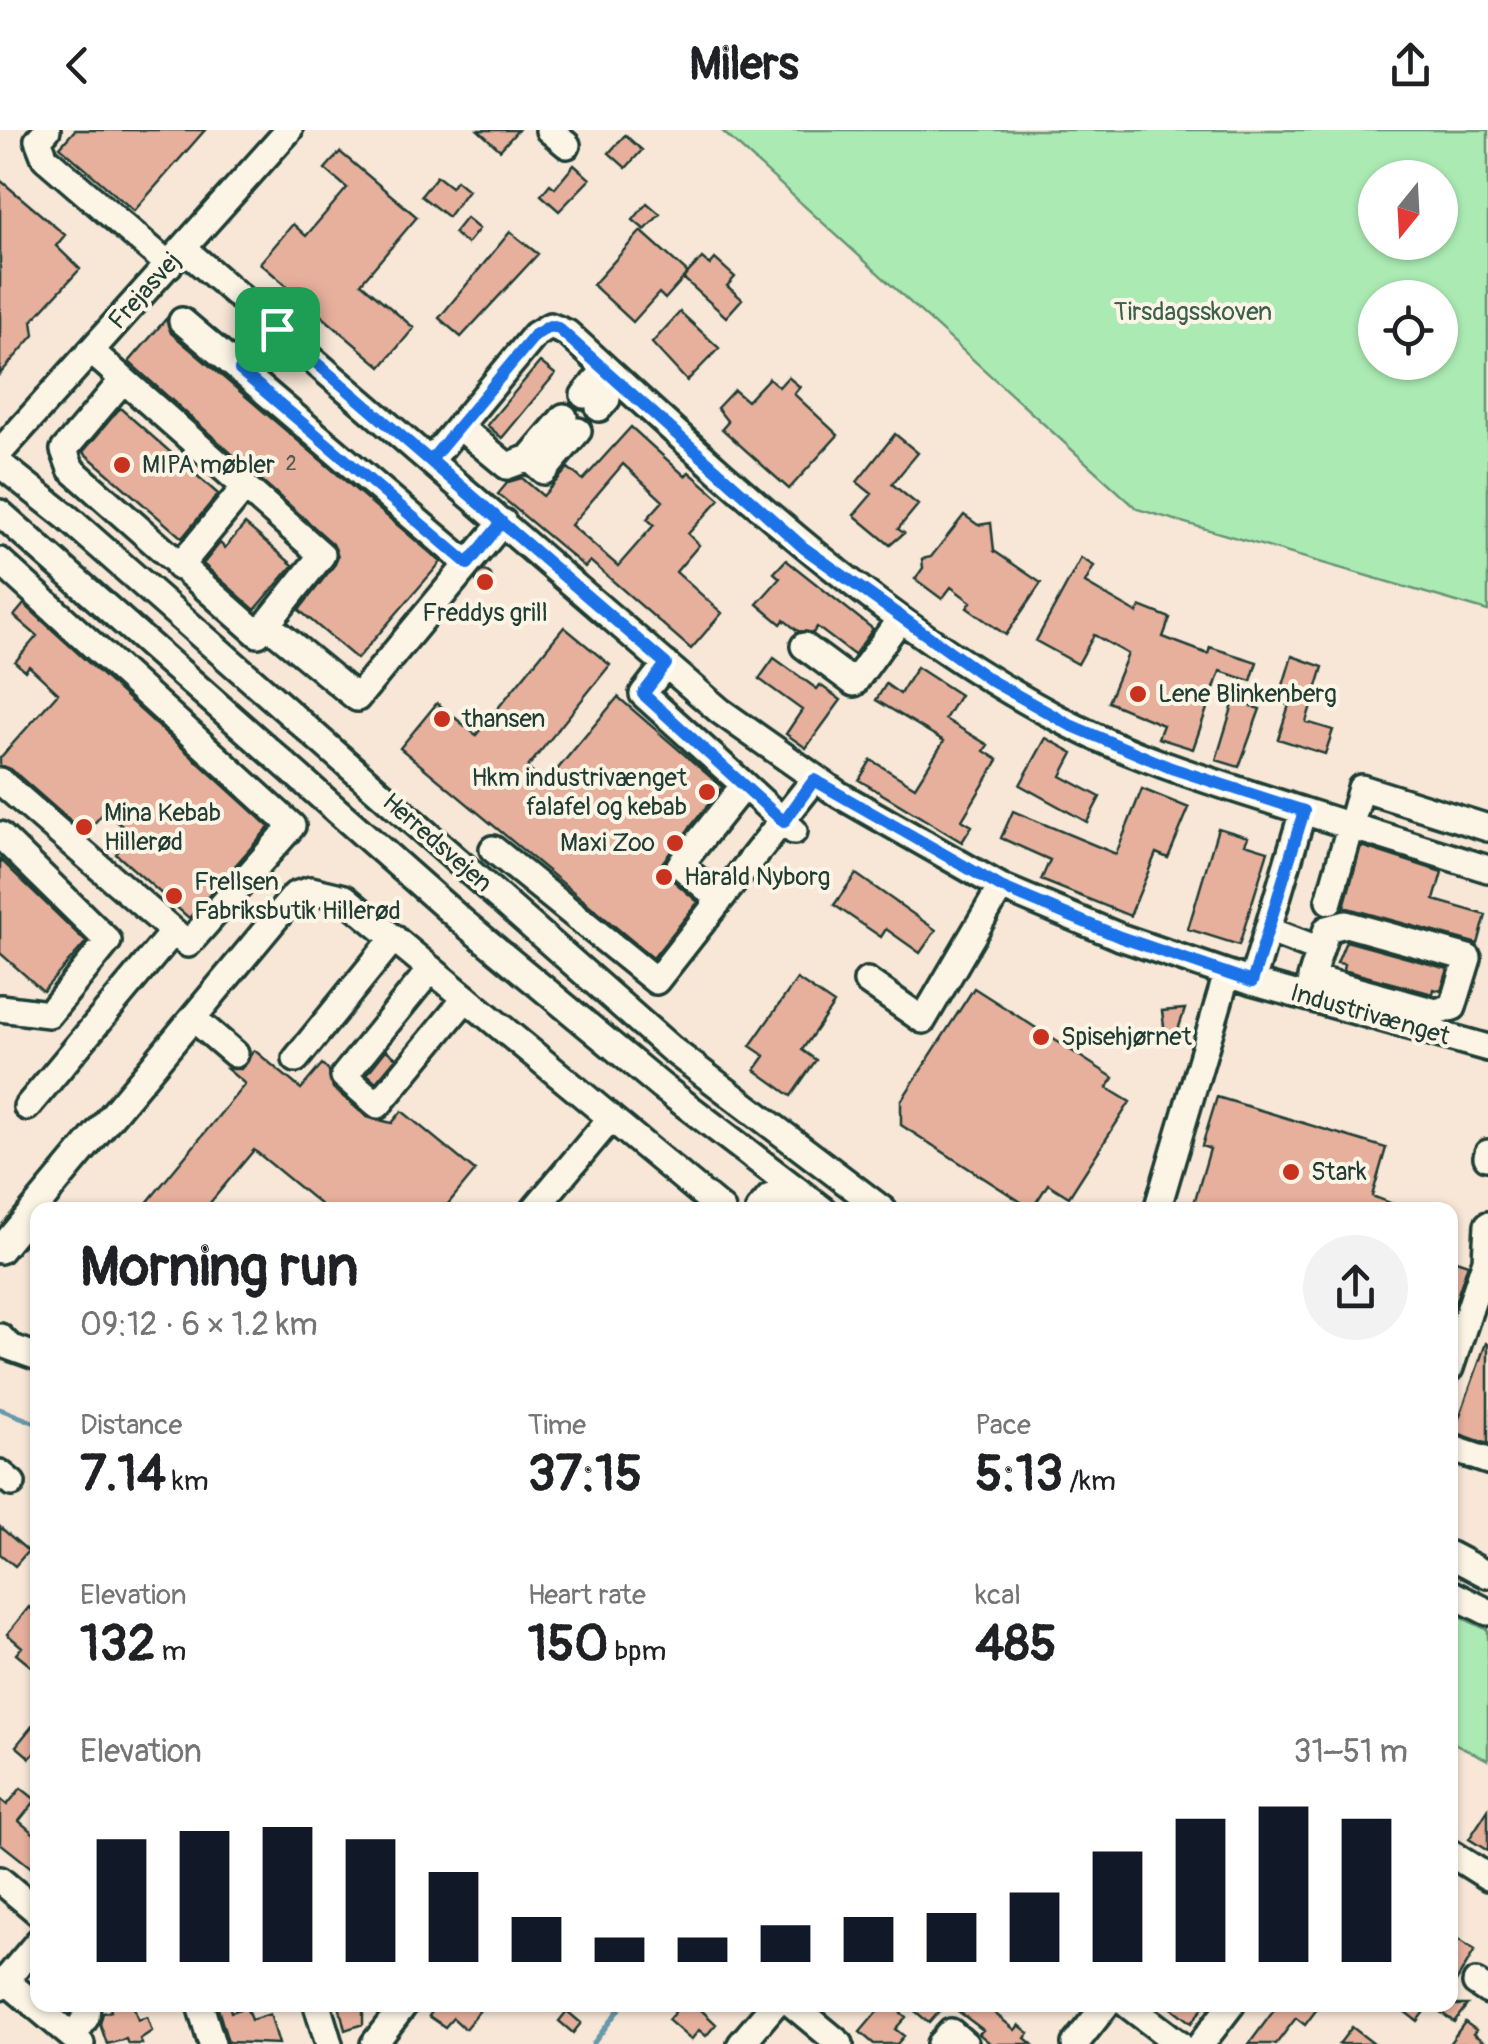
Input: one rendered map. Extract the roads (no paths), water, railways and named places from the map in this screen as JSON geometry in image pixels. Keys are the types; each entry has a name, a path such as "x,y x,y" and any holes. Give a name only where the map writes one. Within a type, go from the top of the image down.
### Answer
{"street":[{"name":"Industrivænget","path":"47,130 38,140 46,158 277,329 666,664 814,780 1001,887 1120,937 1252,982 1433,1022 1457,1040 1488,1048"},
{"name":"Frejasvej","path":"0,452 289,130"},
{"path":"182,321 468,564"},
{"path":"431,460 535,335 550,326 567,333 596,389 900,619 990,680 1070,725 1171,768 1488,869"},
{"path":"240,370 277,329"},
{"path":"91,351 322,555 258,634 71,469 64,450 123,380"},
{"path":"460,426 507,466 529,458 571,424"},
{"name":"Herredsvejen","path":"0,464 68,518 671,1049 872,1202"},
{"path":"179,567 245,488"},
{"name":"Herredsvejen","path":"0,514 463,922 796,1201"},
{"path":"266,624 357,698 502,522"},
{"path":"0,561 292,826 188,944 0,781"},
{"path":"804,646 854,683 900,619"},
{"path":"666,664 643,694 789,826"},
{"path":"718,762 744,728"},
{"path":"493,849 656,981 719,900 789,826 814,780"},
{"path":"719,900 680,865 744,785"},
{"path":"1329,900 1361,788 1488,828"},
{"path":"1252,982 1304,811"},
{"path":"0,835 108,941 48,1014 0,1008"},
{"path":"868,981 923,1020 1001,887"},
{"path":"40,1202 295,895 312,890 345,898 712,1202"},
{"path":"1346,924 1468,958 1453,1007 1433,1022 1311,978 1320,950 1327,928 1346,924"},
{"path":"1268,930 1320,950"},
{"path":"27,1107 173,932"},
{"path":"296,1059 394,938"},
{"path":"431,969 344,1076 378,1104 466,998"},
{"path":"1159,1202 1227,974"},
{"path":"193,1018 235,1054"},
{"path":"541,1202 611,1118"},
{"path":"766,1202 770,1197 796,1201 818,1164"},
{"path":"0,1250 30,1214"},
{"path":"1458,1344 1486,1260 1488,1225"},
{"path":"0,1337 30,1354"},
{"path":"1458,1451 1488,1462"},
{"path":"1458,1559 1488,1575"},
{"path":"1458,1597 1488,1612"},
{"path":"1458,1858 1488,1877"},
{"path":"0,1880 30,1905"},
{"path":"30,1951 3,1983 30,2004"},
{"path":"40,2012 77,2041 86,2012"},
{"path":"202,2012 212,2044"},
{"path":"319,2012 329,2044"},
{"path":"374,2044 399,2012"},
{"path":"741,2044 768,2012"},
{"path":"801,2012 840,2044"},
{"path":"1075,2044 1100,2012"},
{"path":"1137,2012 1179,2044"},
{"path":"1201,2044 1226,2012"},
{"path":"940,2044 951,2032 965,2044"}],"waterway":[{"path":"0,1409 30,1421"},
{"path":"593,2044 617,2012"}],"place":[{"name":"MIPA møbler","path":"122,465"},
{"name":"Freddys grill","path":"485,582"},
{"name":"Lene Blinkenberg","path":"1138,694"},
{"name":"thansen","path":"442,719"},
{"name":"Hkm industrivænget falafel og kebab","path":"707,792"},
{"name":"Mina Kebab Hillerød","path":"84,827"},
{"name":"Maxi Zoo","path":"675,843"},
{"name":"Harald Nyborg","path":"664,877"},
{"name":"Frellsen Fabriksbutik Hillerød","path":"174,896"},
{"name":"Spisehjørnet","path":"1041,1037"},
{"name":"Stark","path":"1291,1172"}],"park label":[{"name":"Tirsdagsskoven","path":"1193,312"}]}
